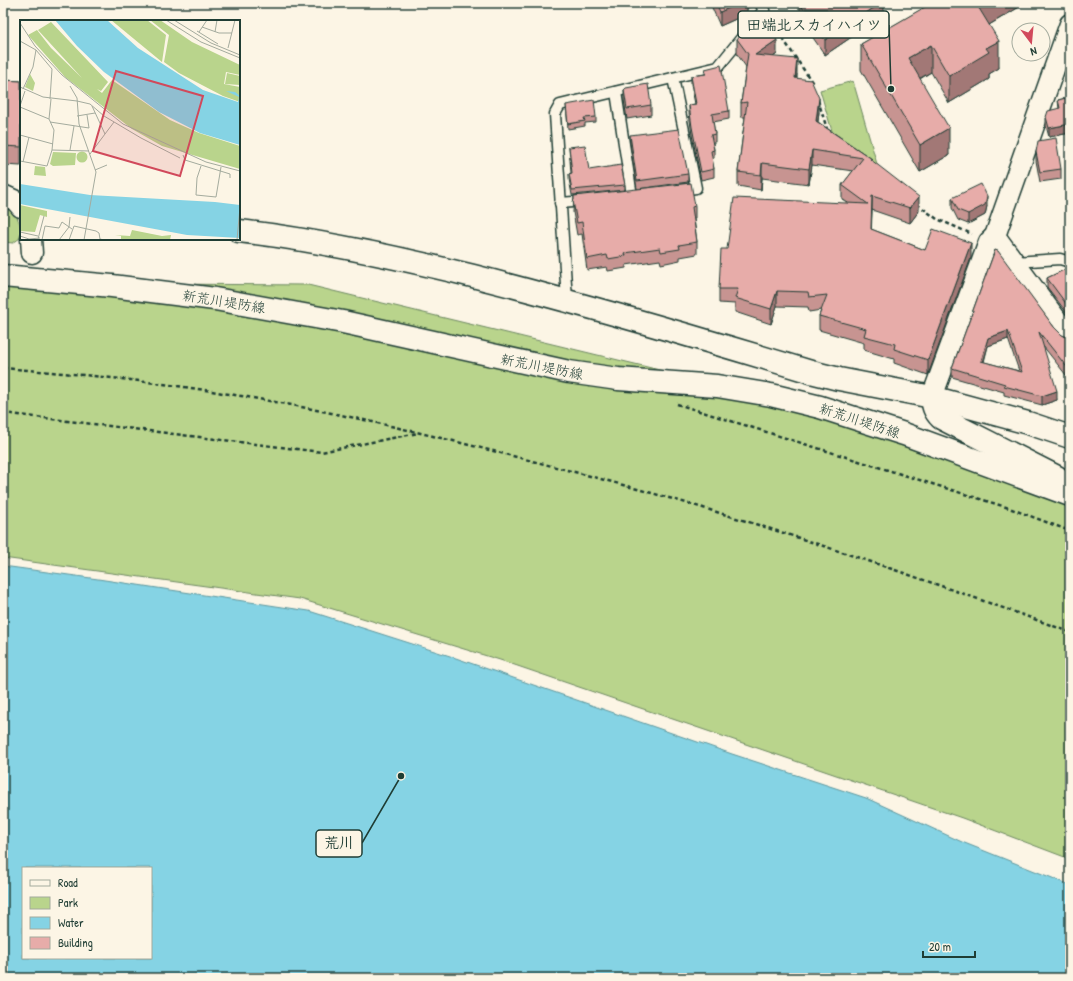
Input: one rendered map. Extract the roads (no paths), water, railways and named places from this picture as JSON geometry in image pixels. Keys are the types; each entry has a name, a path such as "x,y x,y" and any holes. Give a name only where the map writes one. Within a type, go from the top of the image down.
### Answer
{"main road":[{"path":"240,231 274,235 398,258 567,300 839,379 932,397 1028,423 1070,437"},
{"name":"新荒川堤防線","path":"3,276 157,291 285,311 343,322 569,372 618,379 711,385 750,390 820,407 896,432 1070,494"},
{"path":"932,397 933,406 936,413 941,418 1070,485"}],"street":[{"path":"932,397 992,239 1070,24"},
{"path":"3,196 16,201 20,206"},
{"path":"992,239 1015,262 1062,327 1070,335"}],"lane":[{"path":"567,300 555,114 560,105 718,67 762,7"},
{"path":"668,192 696,188 673,78"},
{"path":"616,92 632,196"},
{"path":"560,203 592,200"},
{"path":"1015,262 1060,259 1070,262"}],"water":[{"path":"3,566 309,611 450,656 732,754 866,798 962,842 1070,885 1070,978 3,978"}],"place":[{"name":"田端北スカイハイツ","path":"891,89"},
{"name":"荒川","path":"401,776"}]}
